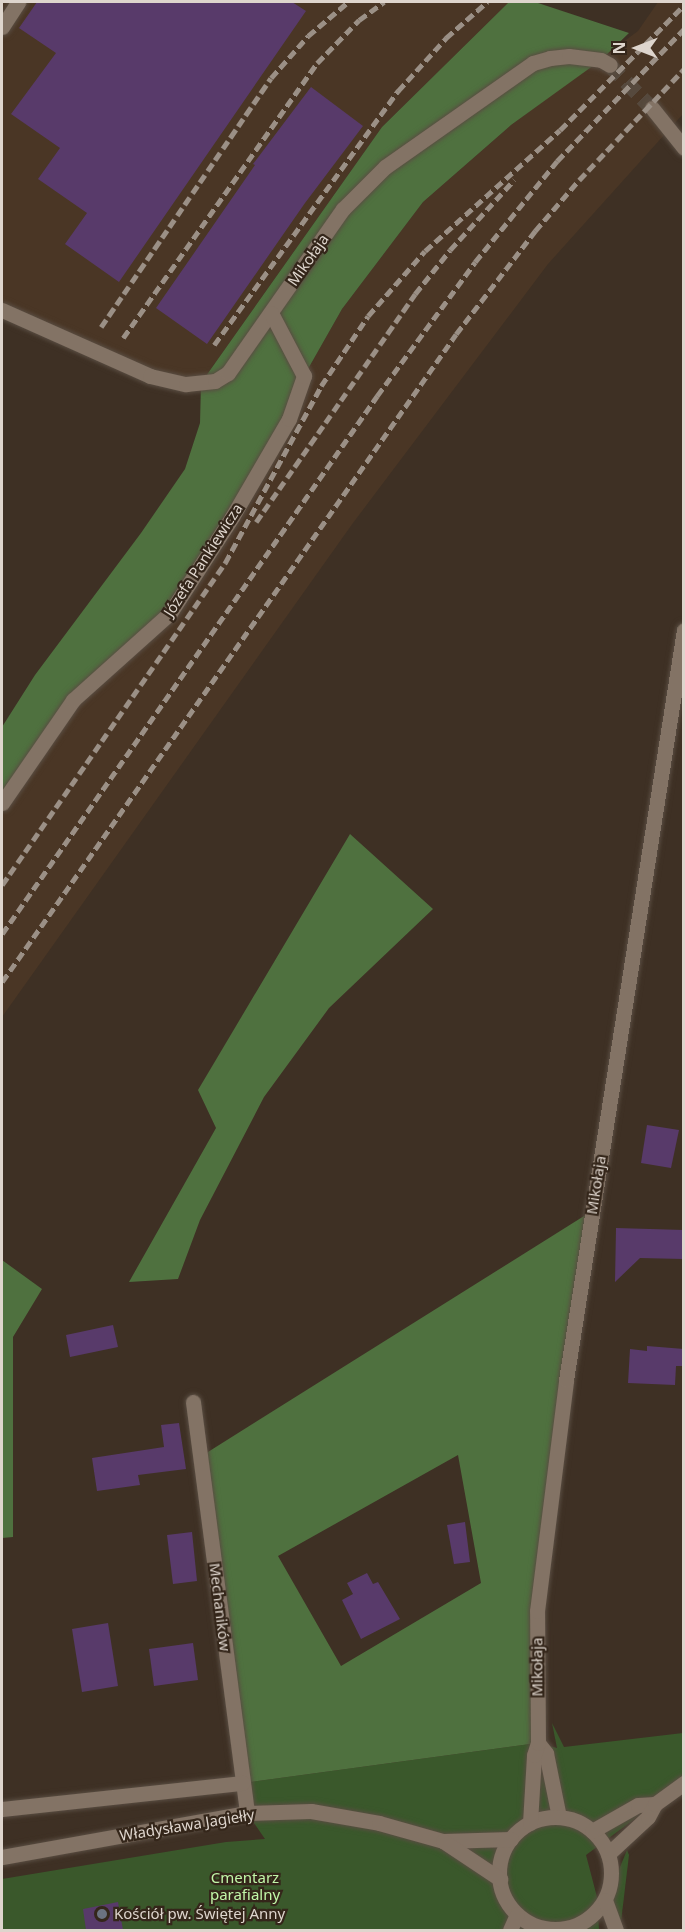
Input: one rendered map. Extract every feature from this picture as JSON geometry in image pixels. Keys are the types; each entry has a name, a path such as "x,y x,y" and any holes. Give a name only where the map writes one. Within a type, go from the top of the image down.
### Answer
{"street":[{"path":"2,27 18,2"},
{"name":"Mikołaja","path":"2,310 141,373 186,384 215,381 228,373 343,209 385,167 533,63 569,56 601,60 610,65"},
{"path":"652,108 684,148"},
{"name":"Józefa Pankiewicza","path":"2,803 73,700 170,613 232,517 289,419 304,376 271,313"},
{"name":"Mikołaja","path":"531,1823 534,1755 538,1743 537,1611 566,1380 684,630"},
{"name":"Mechaników","path":"193,1402 247,1813"},
{"name":"Mikołaja","path":"538,1743 546,1753 558,1817"},
{"path":"2,1809 243,1783"},
{"path":"608,1854 648,1817 655,1804 684,1783"},
{"path":"592,1831 638,1805 655,1804"},
{"name":"Władysława Jagiełły","path":"2,1857 247,1813 310,1812 341,1816 379,1823 443,1841 511,1839"},
{"path":"558,1817 576,1821 592,1831 608,1854 611,1869 605,1900 578,1928 543,1929 517,1914 505,1898 500,1879 502,1858 511,1839 531,1823 558,1817"},
{"name":"Władysława Jagiełły","path":"443,1841 500,1879"},
{"path":"605,1900 616,1930"},
{"path":"510,1930 517,1914"}],"shaded area":[{"path":"2,2 509,2 382,127 201,383 186,384 2,310"},
{"path":"658,2 683,2 683,114 548,264 353,523 2,1017 2,803 304,376 342,309 423,202 511,125 638,31"}],"green space":[{"path":"509,2 535,2 629,33 601,60 511,125 423,202 342,309 304,376 289,419 170,613 73,700 2,803 2,727 35,675 141,533 185,469 200,423 201,383 382,127"},
{"path":"350,834 433,909 329,1008 264,1097 200,1220 178,1279 129,1282 216,1128 198,1090"},
{"path":"592,1211 539,1588 538,1743 243,1783 200,1457","holes":["458,1455 481,1583 341,1666 278,1556"]},
{"path":"2,1260 42,1289 13,1337 13,1537 2,1538"},
{"name":"Cmentarz parafialny","path":"552,1723 564,1747 683,1733 683,1783 586,1855 597,1897 599,1930 2,1930 2,1879 226,1842 265,1839 247,1813 243,1783 538,1743 557,1748"},
{"path":"627,1850 629,1855 620,1930 611,1909 618,1872"}],"building":[{"path":"37,2 292,2 306,11 119,282 65,244 87,213 38,179 60,148 11,114 56,53 19,28"},
{"path":"311,87 363,126 305,203 207,344 156,308 255,165 253,164"},
{"path":"647,1125 679,1130 671,1168 641,1163"},
{"path":"616,1228 684,1230 684,1259 640,1258 615,1282"},
{"path":"113,1325 118,1347 70,1357 66,1335"},
{"path":"647,1346 684,1349 684,1366 676,1366 675,1385 628,1383 630,1349 647,1351"},
{"path":"179,1423 186,1469 138,1475 140,1485 97,1491 92,1458 164,1447 161,1425"},
{"path":"465,1522 470,1562 454,1564 447,1525"},
{"path":"192,1532 197,1581 173,1584 167,1535"},
{"path":"367,1573 373,1584 378,1582 400,1619 361,1639 342,1600 353,1594 347,1583"},
{"path":"108,1623 118,1686 82,1692 72,1629"},
{"path":"193,1643 198,1680 154,1686 149,1649"},
{"name":"Kościół pw. Świętej Anny","path":"118,1902 123,1930 86,1930 83,1909"}],"tunnel":[{"path":"610,65 652,108"}],"railway":[{"path":"101,327 271,78 308,36 348,2"},
{"path":"123,338 317,63 359,20 384,2"},
{"path":"214,345 398,91 446,38 487,2"},
{"path":"2,885 225,563 321,386 368,316 425,251 560,130 684,5"},
{"path":"2,934 377,396 475,262 557,161 684,29"},
{"path":"2,982 456,334 535,231 579,180 684,69"},
{"path":"256,522 415,294 450,250 514,180"}],"place":[{"name":"Kościół pw. Świętej Anny","path":"102,1914"}]}
